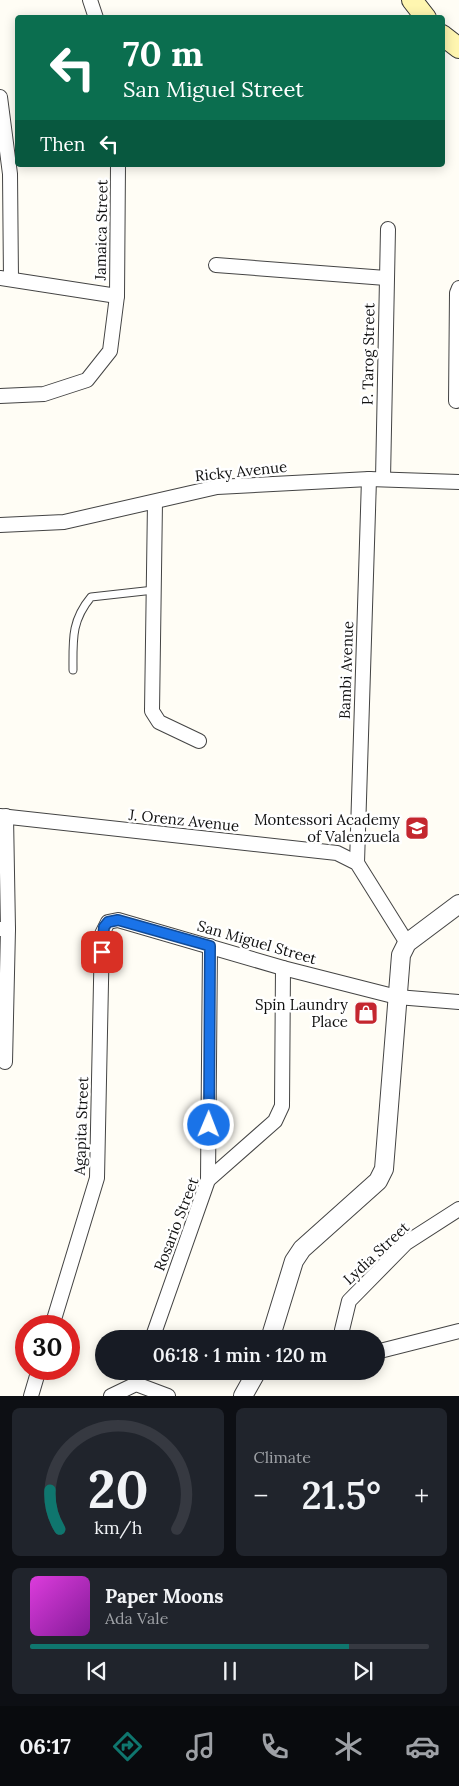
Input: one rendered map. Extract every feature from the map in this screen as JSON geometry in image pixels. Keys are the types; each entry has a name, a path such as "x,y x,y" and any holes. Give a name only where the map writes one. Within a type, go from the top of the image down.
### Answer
{"main road":[{"path":"412,0 424,15"},
{"path":"445,37 459,48"}],"street":[{"path":"90,0 95,15"},
{"path":"0,97 10,174 5,279"},
{"name":"Jamaica Street","path":"0,396 44,394 87,380 110,351 117,296 118,167"},
{"name":"P. Tarog Street","path":"376,479 388,229"},
{"path":"216,265 386,278"},
{"name":"Jamaica Street","path":"5,279 117,296"},
{"path":"456,402 457,293 459,288"},
{"name":"Ricky Avenue","path":"0,525 64,522 217,487 376,479 459,482"},
{"name":"Bambi Avenue","path":"357,863 376,479"},
{"path":"155,502 152,711 159,722 199,740"},
{"path":"3,816 5,1062"},
{"name":"J. Orenz Avenue","path":"3,816 337,853 357,863"},
{"path":"357,863 407,943"},
{"path":"273,1330 294,1261 302,1250 378,1180 384,1169 401,955 407,943 459,904"},
{"name":"San Miguel Street","path":"108,922 118,920 283,968 397,997 459,1002"},
{"name":"Agapita Street","path":"55,1315 97,1178 102,934 108,922"},
{"path":"208,1180 210,946"},
{"name":"Rosario Street","path":"155,1330 208,1180 275,1121 280,1114 282,1106 283,968"},
{"name":"Lydia Street","path":"342,1330 349,1301 406,1243 459,1209"},
{"path":"385,1350 459,1331"},
{"path":"31,1396 36,1380"},
{"path":"111,1396 135,1380"},
{"path":"141,1380 168,1396"},
{"path":"243,1396 252,1380"}],"lane":[{"path":"72,670 73,631 81,609 91,597 154,590"}],"place":[{"name":"Montessori Academy of Valenzuela","path":"417,828"},
{"name":"Spin Laundry Place","path":"366,1013"}],"route":[{"path":"102,952 104,927 112,920 118,920 210,946 209,1125"}]}
